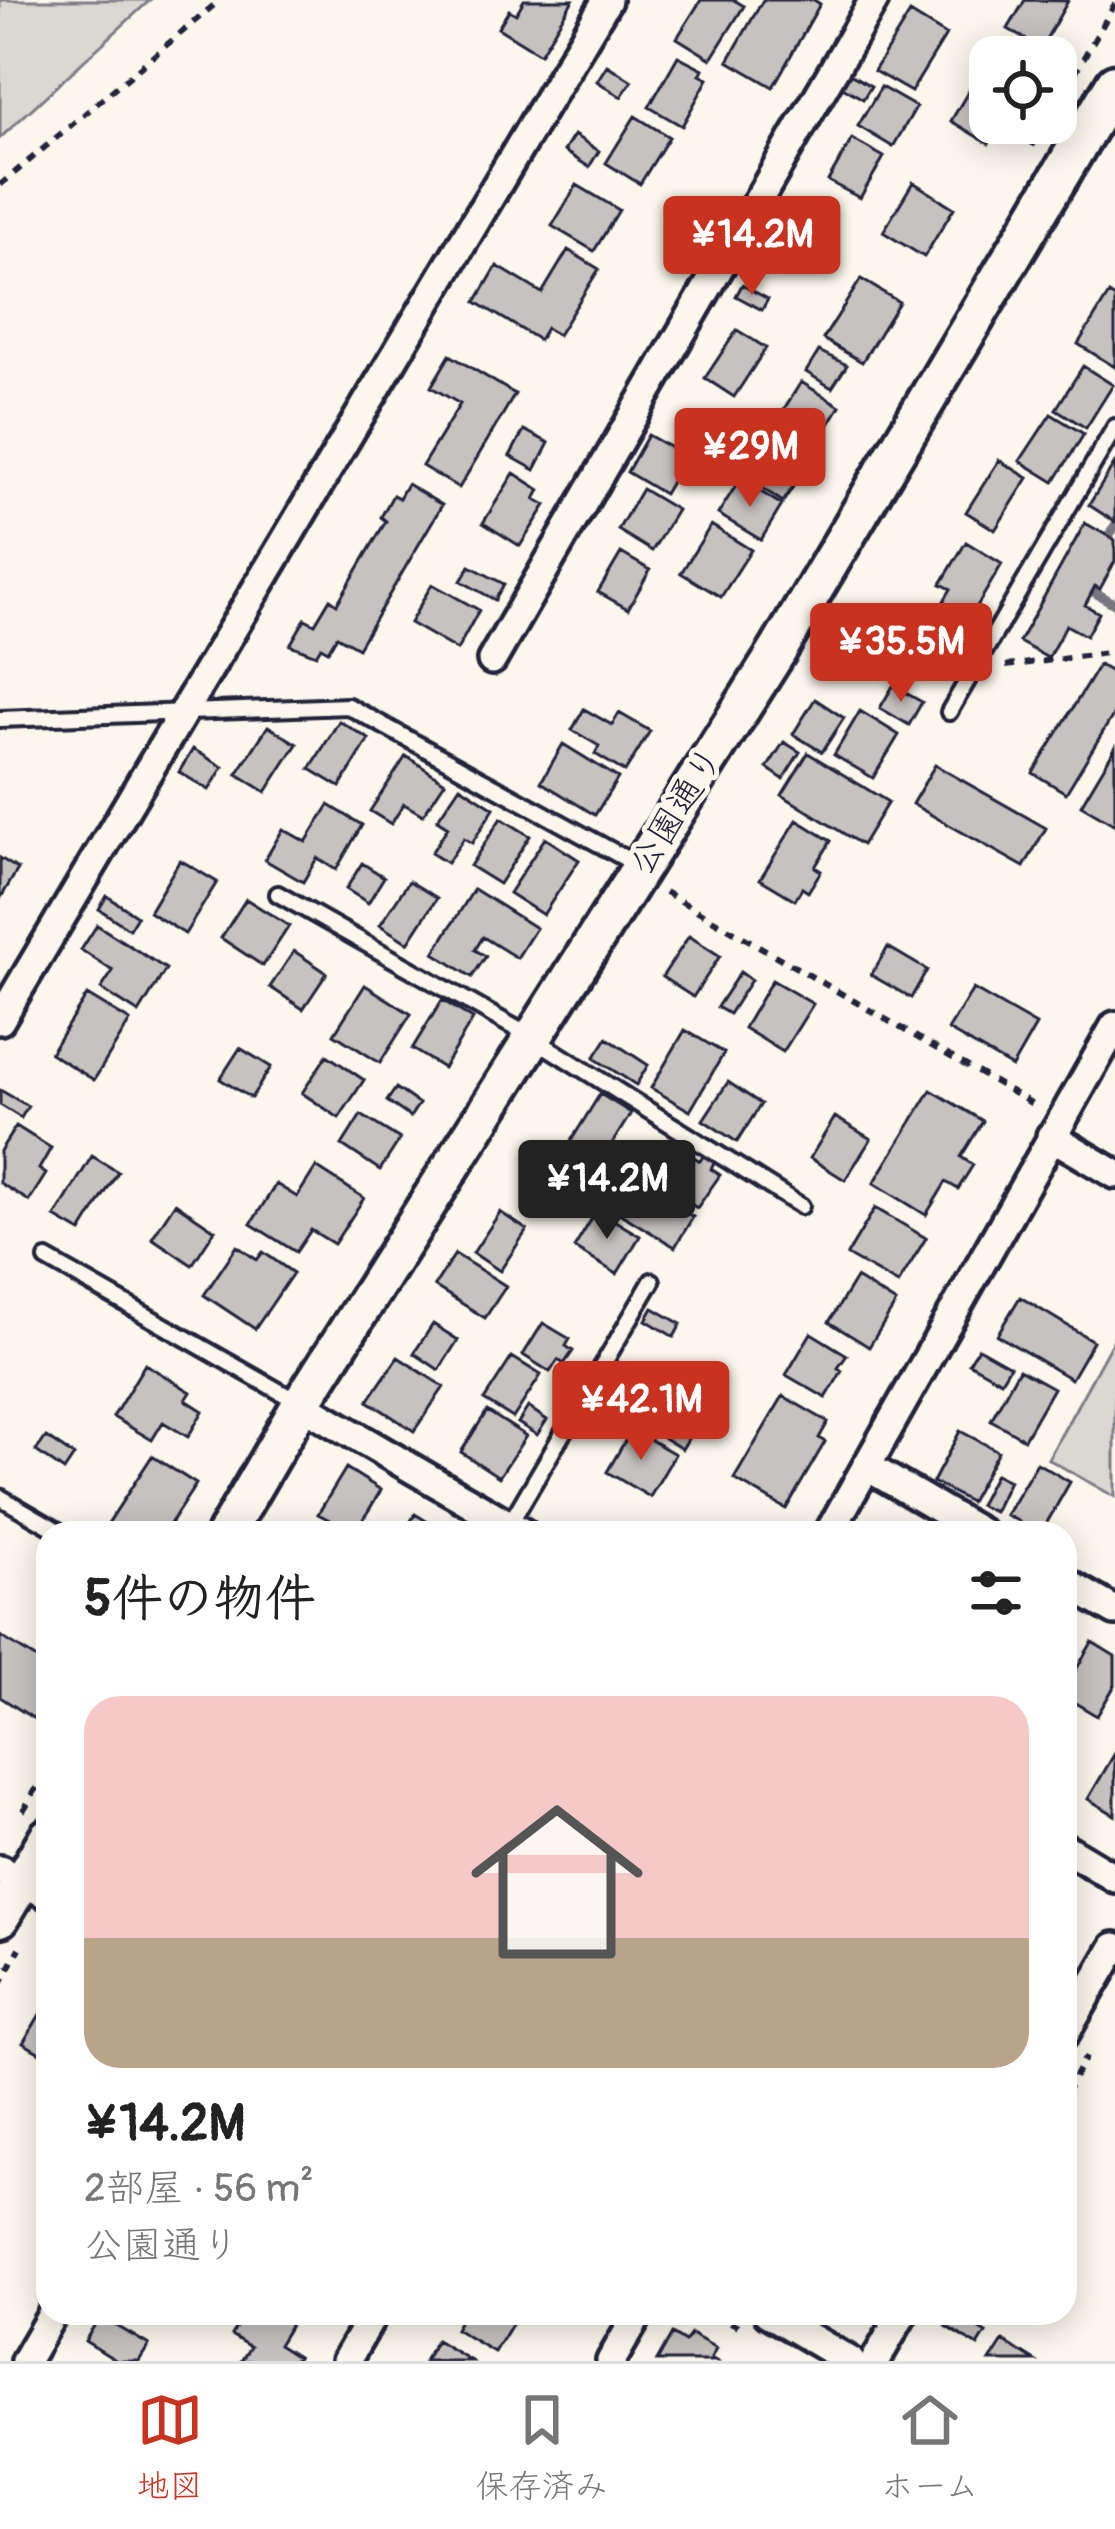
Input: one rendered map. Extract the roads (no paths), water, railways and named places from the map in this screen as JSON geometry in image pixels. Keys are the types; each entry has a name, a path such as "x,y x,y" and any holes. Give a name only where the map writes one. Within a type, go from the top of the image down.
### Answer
{"street":[{"path":"0,1020 607,0"},
{"path":"492,660 874,0"},
{"name":"公園通り","path":"233,1521 532,1038 653,879 777,652 1115,83"},
{"path":"836,1521 1115,1026"},
{"path":"1056,1128 1115,1174"},
{"path":"302,1404 497,1521"},
{"path":"868,1467 960,1521"},
{"path":"1077,1589 1115,1611"},
{"path":"1077,1856 1115,1878"},
{"path":"0,1918 23,1882"},
{"path":"1077,2012 1115,1947"},
{"path":"26,2361 46,2325"},
{"path":"346,2361 367,2325"},
{"path":"610,2361 632,2325"},
{"path":"788,2325 850,2361"},
{"path":"875,2361 896,2325"}],"lane":[{"path":"949,712 1115,427"},
{"path":"0,719 348,706 653,879"},
{"path":"278,894 532,1038 801,1206"},
{"path":"47,1259 302,1404"},
{"path":"517,1521 652,1281"},
{"path":"0,1497 41,1521"}],"waterway":[{"path":"1104,544 1115,526"},
{"path":"1082,585 1115,604"}]}
